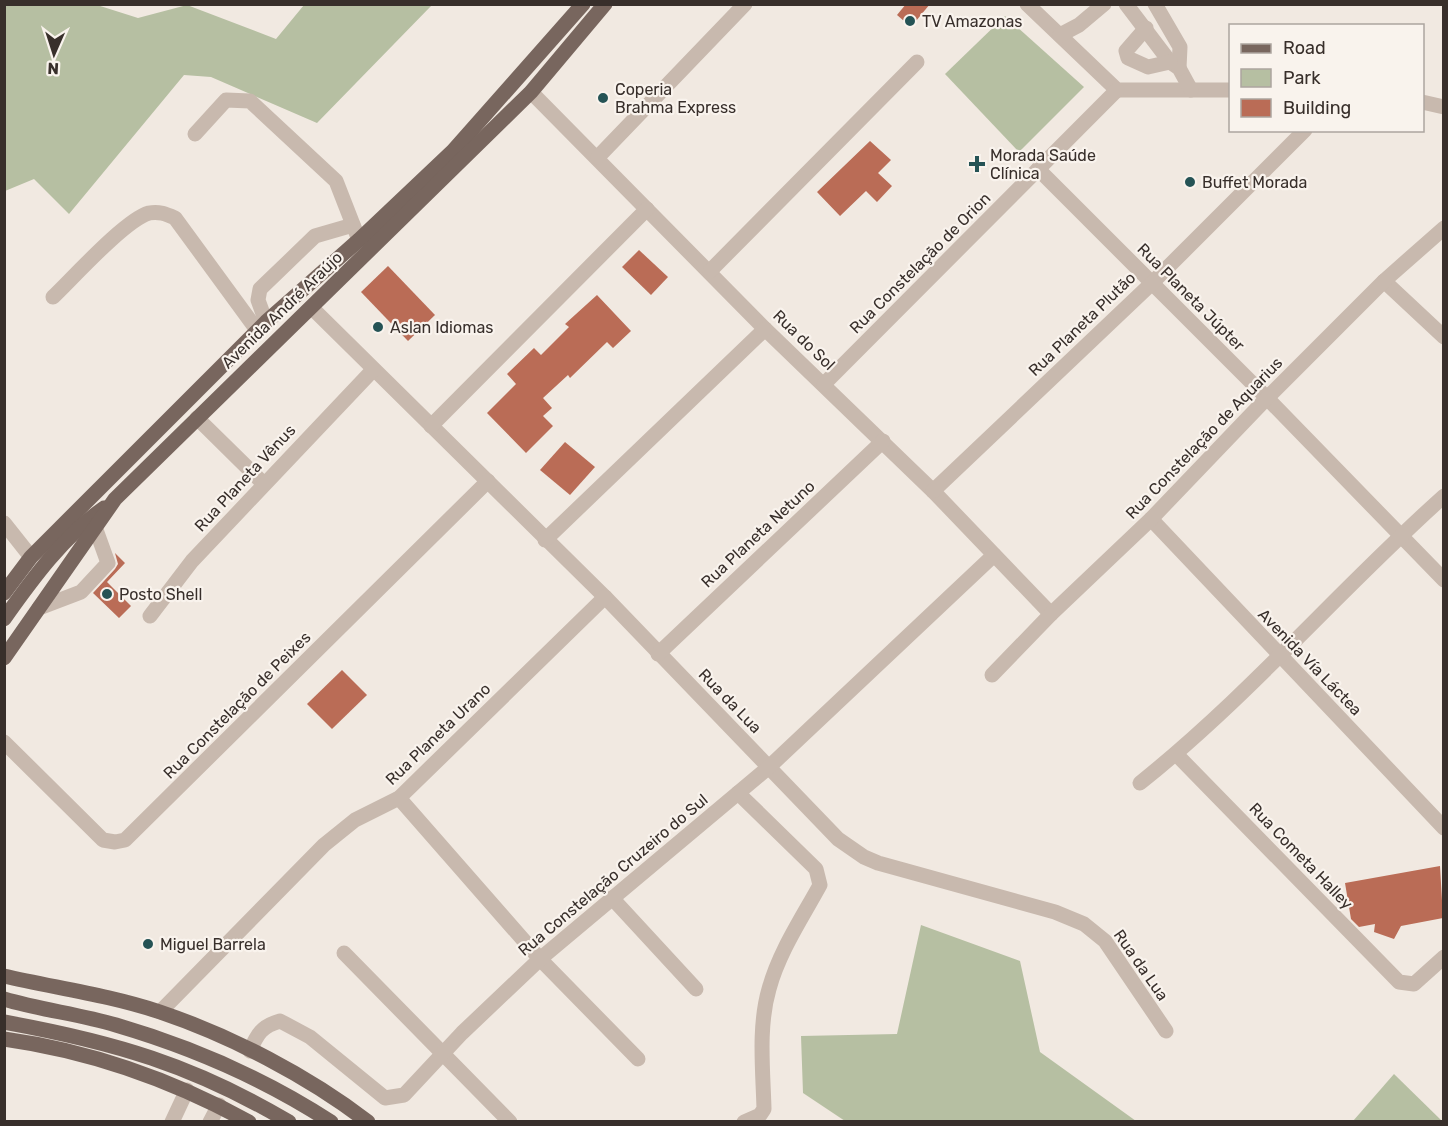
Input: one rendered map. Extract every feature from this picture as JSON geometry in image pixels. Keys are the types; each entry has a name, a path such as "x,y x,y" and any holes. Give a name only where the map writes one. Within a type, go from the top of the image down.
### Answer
{"main road":[{"name":"Avenida André Araújo","path":"4,593 31,557 356,233 453,150 583,4"},
{"name":"Avenida André Araújo","path":"4,658 115,499 531,92 605,4"},
{"path":"4,619 65,541 84,522 115,499"},
{"path":"4,976 105,996 160,1012 250,1051 324,1091 368,1122"},
{"path":"4,999 42,1010 113,1024 172,1043 238,1071 331,1122"},
{"path":"4,1022 77,1035 153,1057 254,1101 289,1122"},
{"path":"4,1039 116,1065 187,1090 249,1122"}],"street":[{"path":"598,157 745,4"},
{"path":"1027,4 1117,90 1229,90"},
{"path":"1060,35 1079,25 1104,4"},
{"path":"1126,4 1191,90"},
{"path":"1155,4 1180,47 1174,65"},
{"path":"1146,28 1126,51 1128,58 1148,67 1174,65"},
{"path":"710,271 917,62"},
{"name":"Rua Constelação de Orion","path":"824,384 1117,90"},
{"name":"Rua do Sol","path":"531,92 598,157 765,329 933,491 1051,614"},
{"path":"195,134 226,99 250,101 336,181 356,233 315,236 260,289 258,300 262,326"},
{"path":"1424,102 1443,107"},
{"name":"Rua Planeta Plutão","path":"933,491 1151,284 1303,132"},
{"name":"Rua Planeta Júpter","path":"1038,169 1267,398 1443,580"},
{"path":"432,426 647,209"},
{"path":"53,297 124,230 147,214 164,212 176,218 262,326"},
{"name":"Rua Constelação de Aquarius","path":"992,675 1051,614 1151,519 1384,281 1443,228"},
{"path":"1384,281 1443,337"},
{"name":"Rua da Lua","path":"312,308 605,597 838,839 864,857 1054,912 1084,924 1105,941 1166,1031"},
{"path":"545,540 765,329"},
{"name":"Rua Planeta Vênus","path":"150,616 192,561 263,483 373,370"},
{"path":"197,418 263,483"},
{"name":"Rua Planeta Netuno","path":"658,654 883,441"},
{"name":"Rua Constelação de Peixes","path":"4,742 103,840 125,840 488,481"},
{"path":"1140,783 1176,754 1280,657 1400,535 1443,496"},
{"name":"Avenida Vía Láctea","path":"1151,519 1443,828"},
{"path":"4,523 31,557"},
{"path":"39,608 81,592 108,562 95,527"},
{"name":"Rua Constelação Cruzeiro do Sul","path":"250,1051 258,1033 267,1024 280,1021 310,1036 385,1098 404,1095 540,959 769,767 993,555"},
{"name":"Rua Planeta Urano","path":"160,1012 324,845 355,820 399,798 605,597"},
{"name":"Rua Cometa Halley","path":"1176,754 1400,982 1414,984 1443,957"},
{"path":"738,793 816,869 820,885 778,964 768,990 762,1038 764,1109 760,1115 744,1122"},
{"path":"399,798 540,959 638,1059"},
{"path":"612,898 696,988"},
{"path":"344,953 510,1122"},
{"path":"172,1122 187,1090"},
{"path":"210,1122 219,1105"}],"green space":[{"path":"5,5 97,5 138,18 187,5 276,39 304,5 432,5 317,123 211,77 184,75 69,214 34,179 5,191"},
{"path":"1005,16 1084,87 1019,152 945,74"},
{"path":"921,925 1020,961 1040,1052 1136,1121 845,1121 803,1093 801,1036 897,1034"},
{"path":"1394,1074 1442,1121 1353,1121"}],"building":[{"name":"TV Amazonas","path":"906,4 930,4 911,27 897,15"},
{"path":"870,141 891,160 878,173 892,186 877,202 866,191 840,216 817,192"},
{"path":"639,250 668,277 651,295 622,267"},
{"path":"388,266 435,315 408,341 361,292"},
{"path":"597,295 631,331 613,348 607,342 570,378 568,375 543,398 552,408 543,416 553,426 526,453 487,413 516,384 507,374 534,348 541,355 569,327 565,324"},
{"path":"565,442 595,467 570,495 540,470"},
{"path":"115,553 125,563 107,582 131,606 119,618 93,593 118,564"},
{"path":"342,670 367,695 332,729 307,704"},
{"path":"1440,866 1443,918 1401,926 1394,939 1374,932 1375,924 1359,927 1351,919 1345,883"}],"place":[{"name":"TV Amazonas","path":"910,21"},
{"name":"Coperia Brahma Express","path":"603,98"},
{"name":"Morada Saúde Clínica","path":"977,164"},
{"name":"Buffet Morada","path":"1190,182"},
{"name":"Aslan Idiomas","path":"378,327"},
{"name":"Posto Shell","path":"107,594"},
{"name":"Miguel Barrela","path":"148,944"}]}
